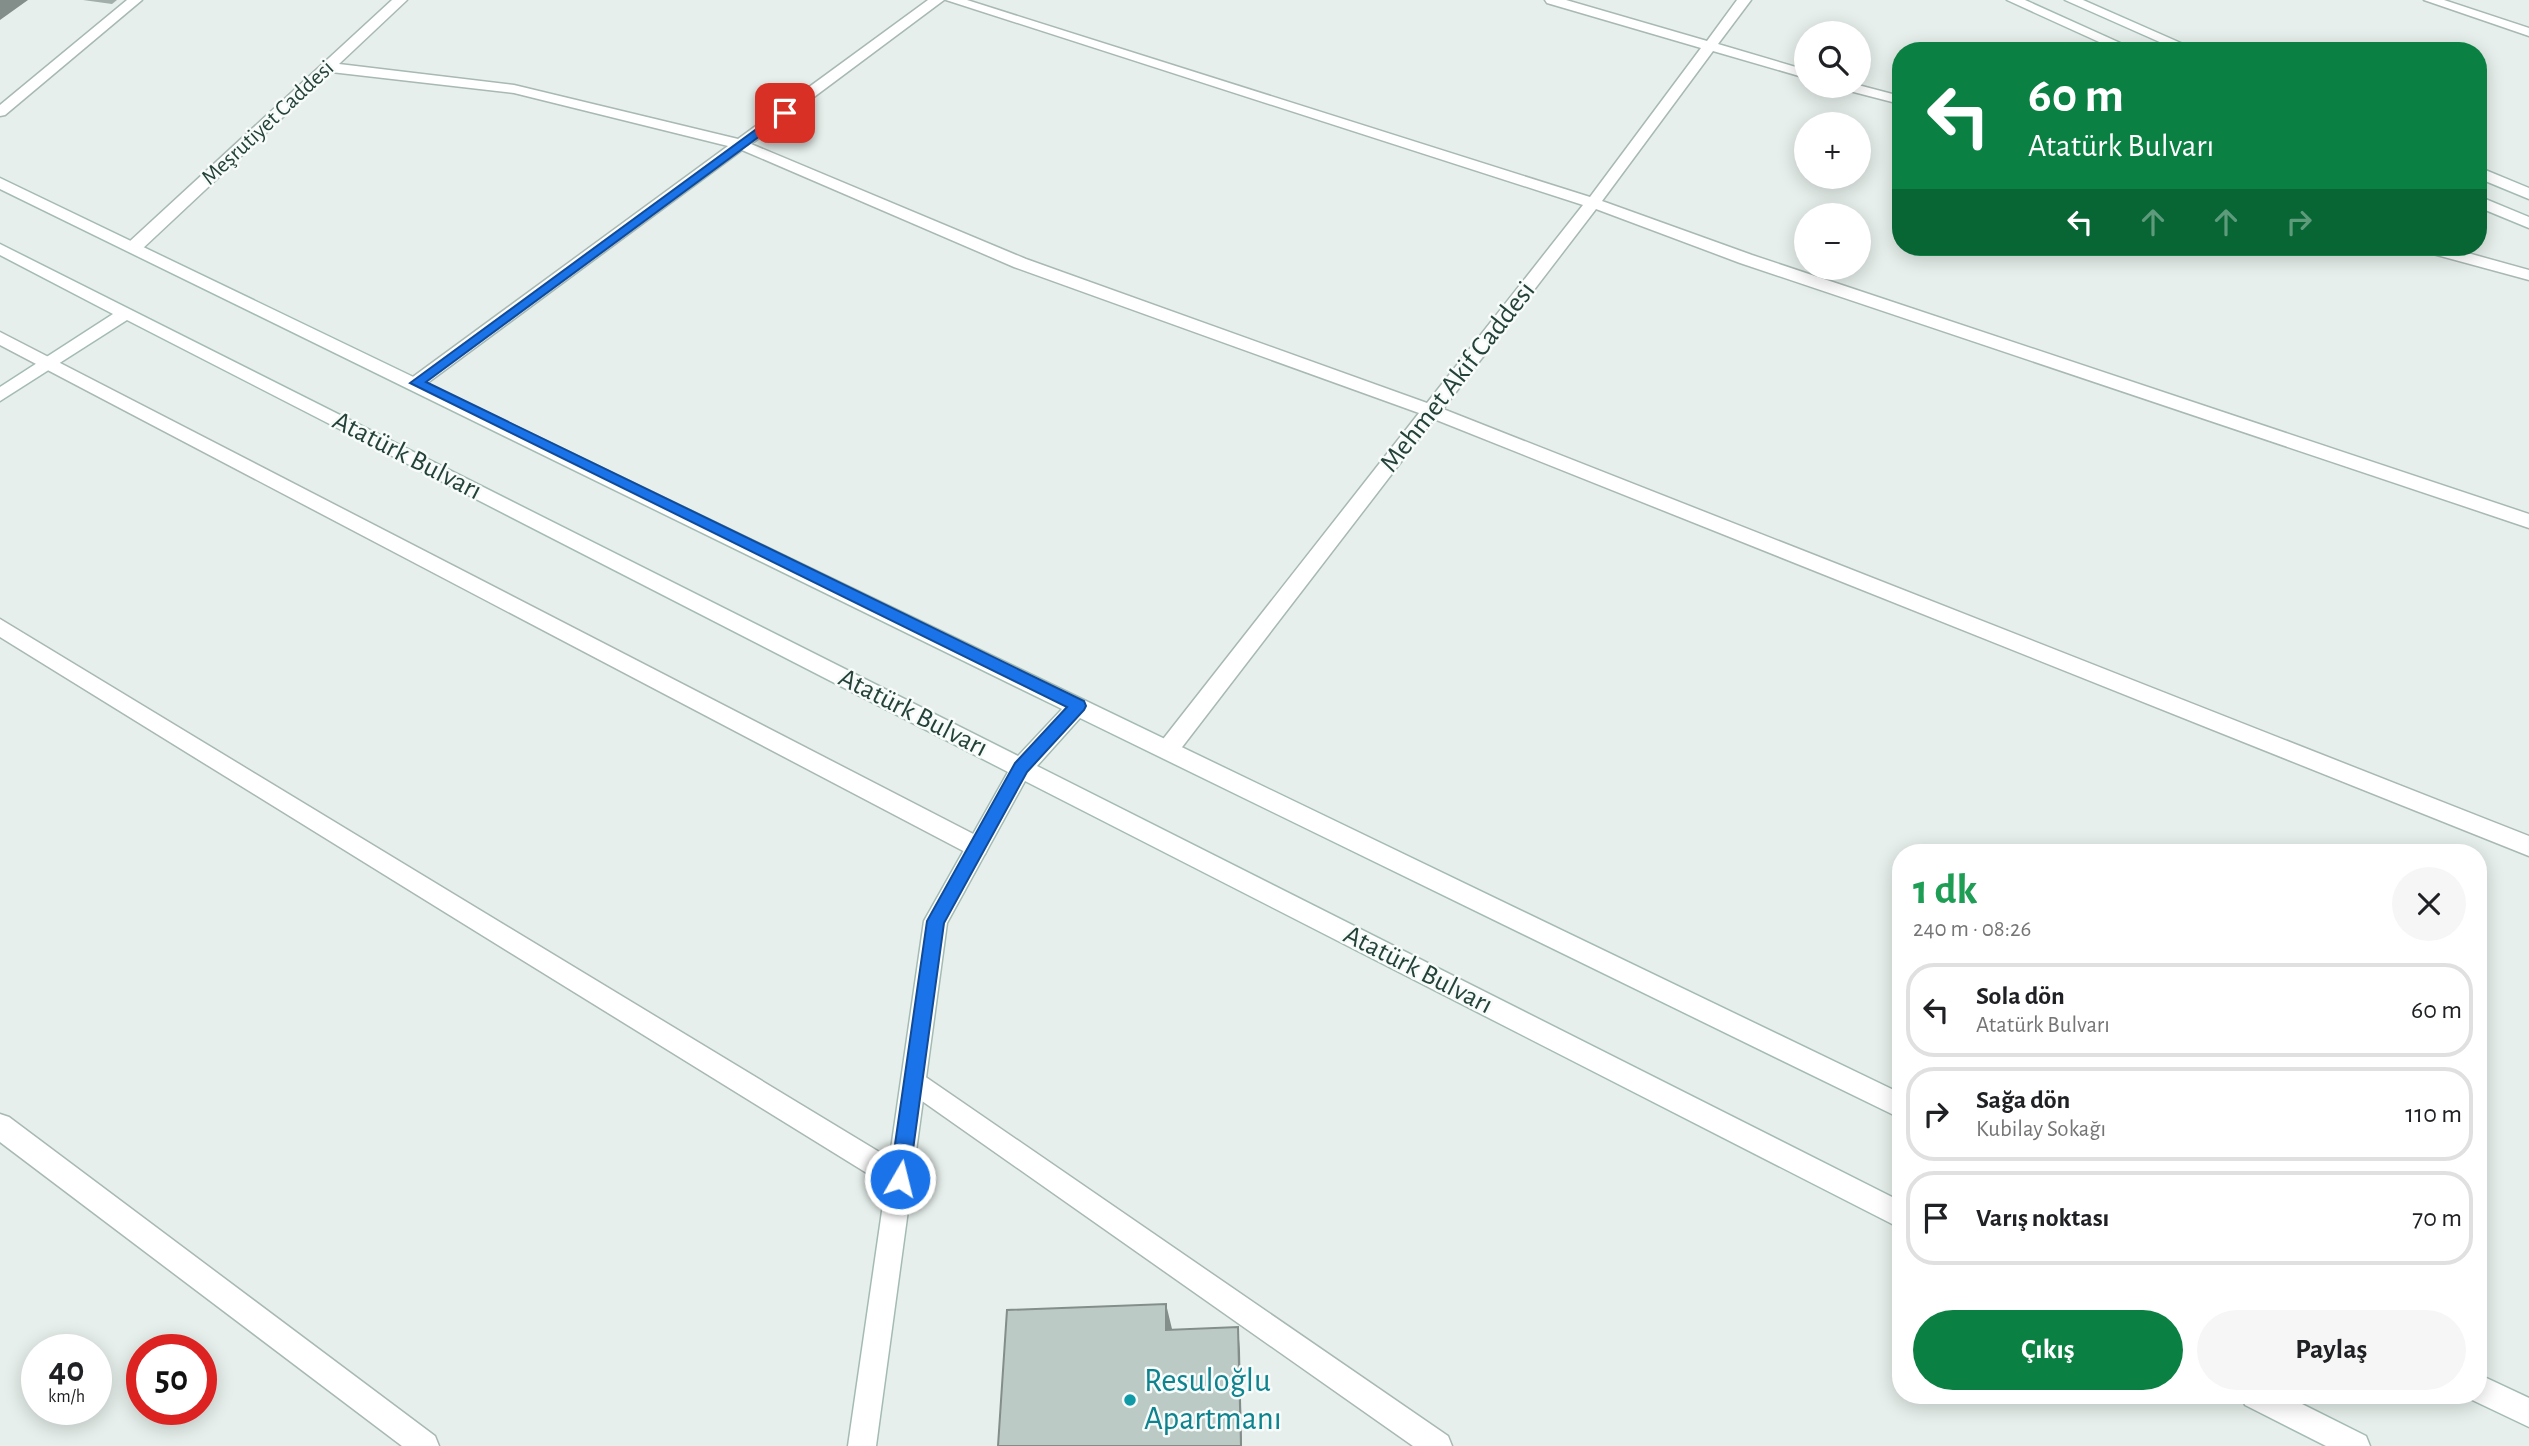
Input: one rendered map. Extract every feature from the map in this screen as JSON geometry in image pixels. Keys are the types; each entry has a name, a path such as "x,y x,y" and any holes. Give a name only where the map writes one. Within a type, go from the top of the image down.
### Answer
{"street":[{"path":"0,112 135,0"},
{"name":"Meşrutiyet Caddesi","path":"135,246 400,0"},
{"path":"416,383 937,0"},
{"path":"953,0 1593,203 1746,259 2529,521"},
{"path":"1552,0 1794,71"},
{"name":"Mehmet Akif Caddesi","path":"1168,749 1593,203 1744,0"},
{"path":"2014,0 2110,42"},
{"path":"2072,0 2171,42"},
{"path":"2431,0 2529,32"},
{"path":"328,67 514,89 742,145 1020,263 1431,411 2529,846"},
{"path":"1871,92 1892,98"},
{"path":"2487,176 2529,194"},
{"path":"0,183 135,246 1892,1102"},
{"path":"2487,205 2529,223"},
{"name":"Atatürk Bulvarı","path":"0,249 1892,1210"},
{"path":"2460,256 2529,275"},
{"path":"0,395 126,313"},
{"path":"0,338 977,847"},
{"path":"0,627 900,1179"},
{"path":"862,1446 936,921 1021,768 1078,706"},
{"path":"914,1081 1438,1446"},
{"path":"0,1126 425,1446"},
{"path":"2487,1392 2529,1413"},
{"path":"2273,1404 2356,1446"}],"building":[{"name":"Resuloğlu Apartmanı","path":"1166,1304 1166,1330 1238,1327 1241,1446 998,1446 1007,1310"}],"place":[{"name":"Resuloğlu Apartmanı","path":"1130,1400"}],"route":[{"path":"785,113 416,383 1078,706 1021,768 936,921 900,1179"}]}
